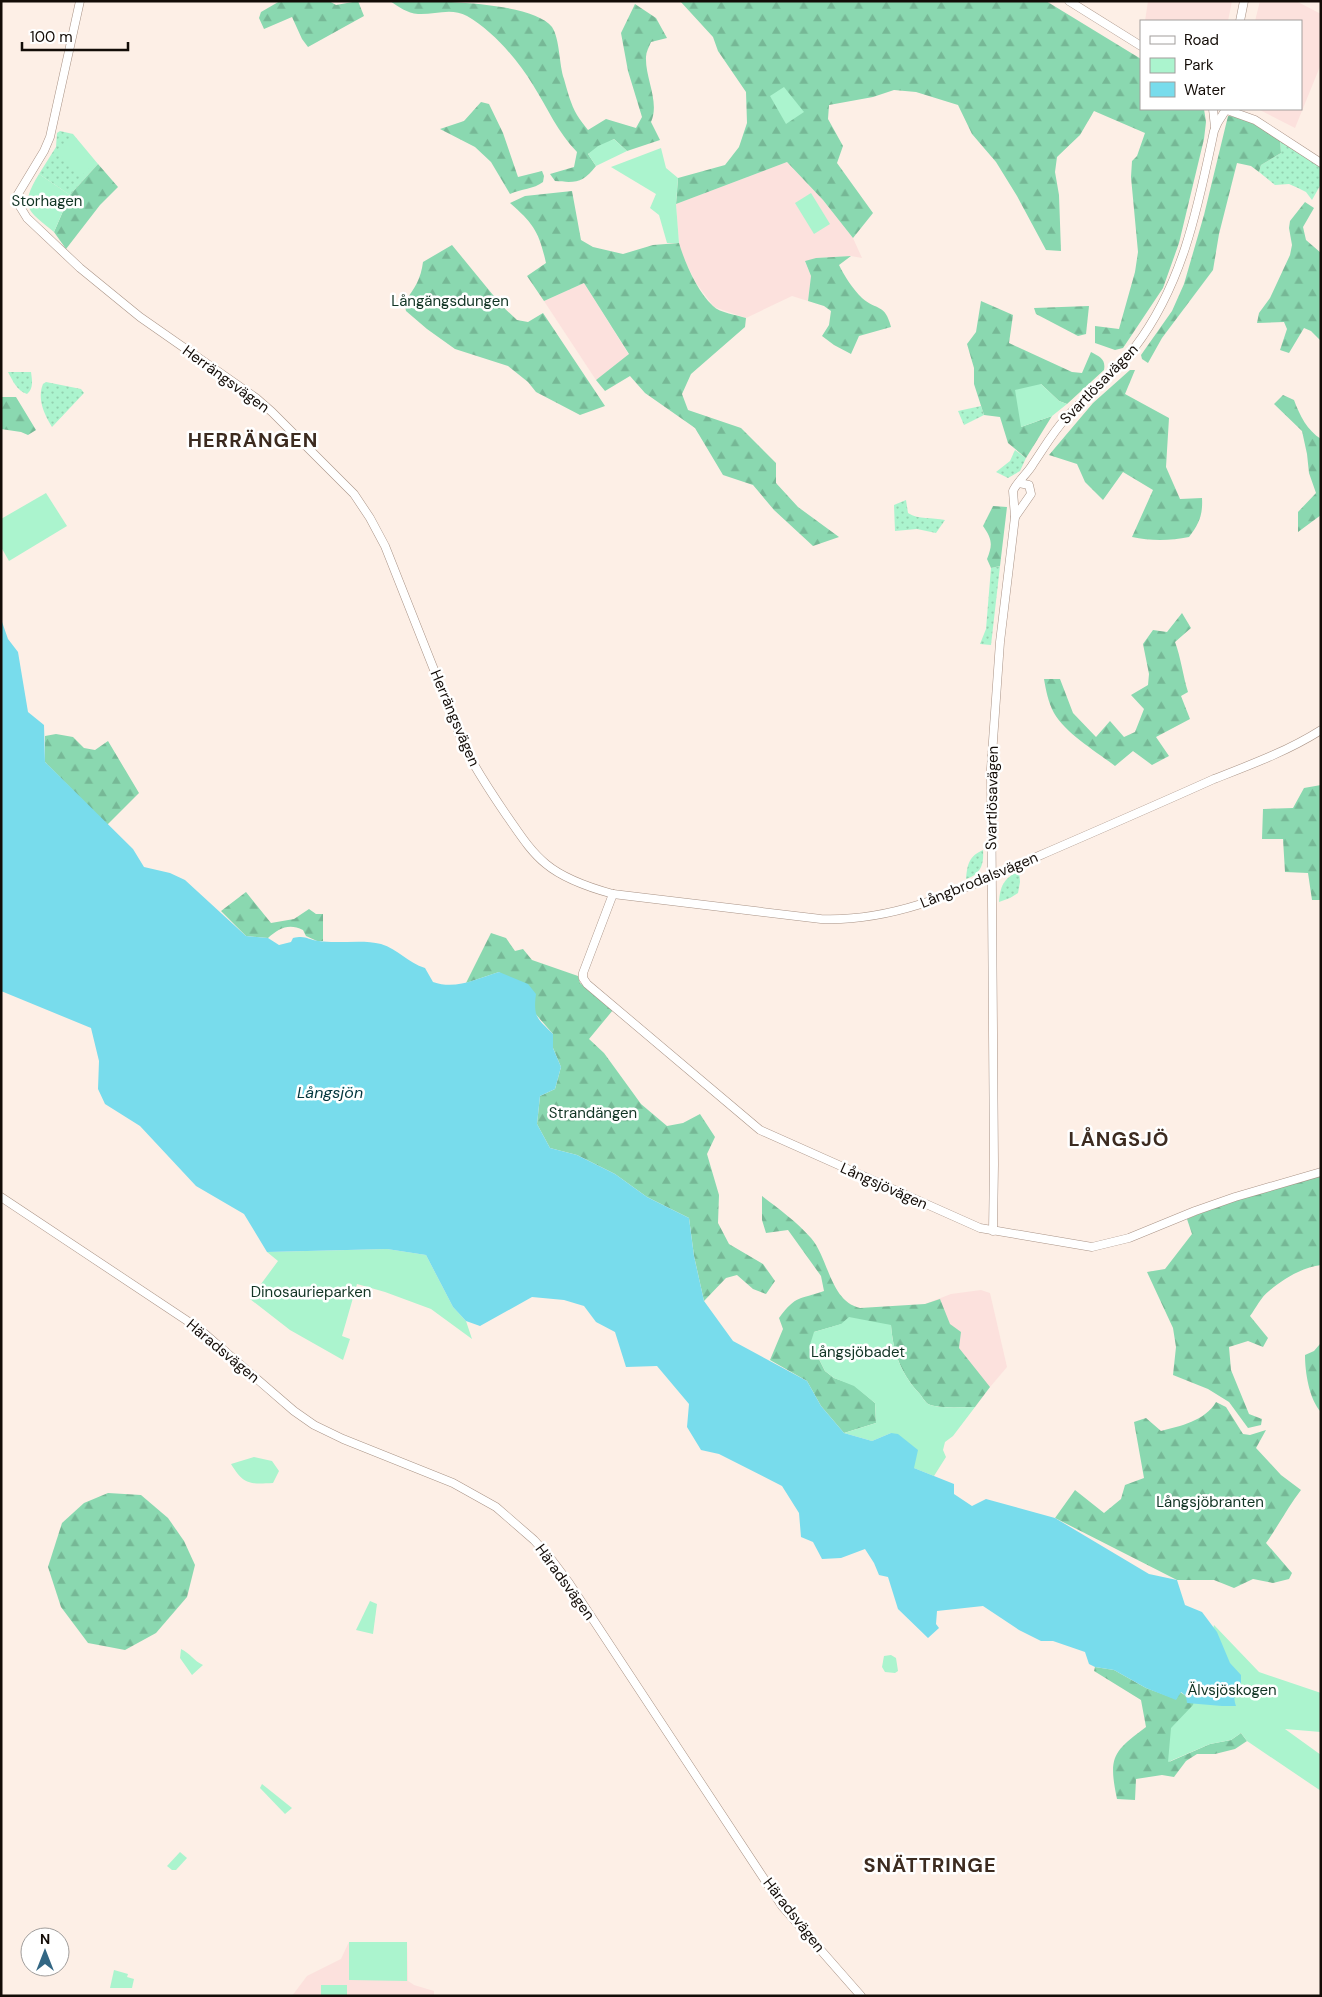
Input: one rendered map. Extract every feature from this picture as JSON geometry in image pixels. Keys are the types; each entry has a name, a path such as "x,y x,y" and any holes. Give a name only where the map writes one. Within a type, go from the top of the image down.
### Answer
{"street":[{"name":"Herrängsvägen","path":"80,1 50,137 44,151 18,194 21,210 56,246 140,317 256,398 354,494 378,532 465,748 489,790 520,835 546,864 570,878 613,894"},
{"path":"1069,1 1140,45"},
{"path":"1240,20 1244,1"},
{"name":"Svartlösavägen","path":"1214,110 1214,131"},
{"path":"1227,110 1255,120"},
{"name":"Svartlösavägen","path":"1019,483 1059,425 1135,348 1162,307 1185,252 1214,131 1227,110"},
{"path":"1245,110 1255,120 1321,163"},
{"name":"Svartlösavägen","path":"1029,486 1033,465"},
{"path":"1019,483 1029,486 1031,494 1025,501 1019,501 1014,497 1014,488 1019,483"},
{"name":"Svartlösavägen","path":"993,1231 991,769 994,710 1015,517 1014,497"},
{"name":"Svartlösavägen","path":"1015,517 1025,501"},
{"name":"Långbrodalsvägen","path":"613,894 842,920 908,908 929,902 992,876 1214,779 1253,764 1296,745 1321,730"},
{"name":"Långsjövägen","path":"613,894 583,973 583,978 587,984 760,1130 980,1228 1092,1247 1129,1238 1235,1197 1321,1172"},
{"name":"Häradsvägen","path":"1,1197 198,1328 306,1420 329,1434 459,1486 496,1507 534,1540 569,1583 782,1906 861,1996"}],"shaded area":[{"path":"1148,1 1232,1 1228,20 1145,20"},
{"path":"1260,1 1296,1 1321,14 1321,64 1295,128 1260,110 1302,110 1302,20 1255,20"},
{"path":"787,162 823,200 853,238 862,258 851,256 816,258 805,262 811,276 808,301 792,296 746,318 714,307 696,283 683,257 679,243 676,204"},
{"path":"584,283 629,355 596,380 544,301"},
{"path":"981,1290 990,1293 1007,1367 990,1387 983,1387 925,1304 951,1294"},
{"path":"349,1942 407,1942 408,1981 414,1985 434,1991 434,1996 292,1996 307,1976 341,1959"}],"green space":[{"path":"280,1 329,1 336,5 358,1 364,16 308,47 302,39 292,17 264,29 259,18 261,12"},
{"path":"390,1 476,4 501,7 540,18 552,27 555,32 562,73 569,97 577,115 588,130 606,119 636,128 642,117 628,71 621,33 635,4 656,18 667,38 651,42 646,57 654,106 651,122 660,140 627,151 614,139 588,154 596,166 583,179 574,182 555,181 550,174 574,167 577,152 558,128 527,75 504,46 477,22 461,13 414,13"},
{"path":"680,1 1046,1 1140,58 1140,110 1204,110 1206,122 1204,139 1179,243 1163,288 1123,348 1115,350 1095,343 1095,326 1119,329 1135,272 1138,252 1131,177 1132,161 1137,156 1145,133 1094,111 1080,135 1057,157 1055,172 1059,195 1061,251 1046,250 1017,196 996,162 972,134 958,105 916,92 894,90 873,97 829,105 828,119 843,146 837,163 873,213 853,238 823,200 787,162 676,204 678,178 725,165 739,147 747,123 746,92 718,51 713,37"},
{"path":"784,87 804,112 786,124 770,96"},
{"path":"481,102 489,104 503,133 518,177 542,171 544,176 543,182 510,194 491,162 475,147 440,129 464,121"},
{"path":"1228,116 1243,118 1268,132 1280,141 1281,153 1261,165 1259,172 1251,166 1237,163 1219,234 1213,270 1162,338 1148,363 1142,359 1141,355 1172,311 1184,284 1204,215"},
{"path":"60,131 73,134 98,164 70,195 39,174 56,147 57,133"},
{"path":"73,136 95,163 80,177 57,150"},
{"path":"614,139 627,151 596,166 588,154 598,146"},
{"path":"1280,141 1321,167 1321,184 1312,200 1306,192 1289,184 1275,185 1259,172 1261,165 1281,153"},
{"path":"661,148 666,168 678,178 676,204 679,243 667,243 659,215 650,208 656,194 611,167"},
{"path":"98,164 118,187 100,205 66,249 54,232 70,195"},
{"name":"Storhagen","path":"39,174 70,195 54,232 32,213 29,207 29,194"},
{"path":"572,191 581,240 593,247 623,254 653,245 679,243 692,276 707,300 720,310 746,318 745,327 691,374 682,394 688,410 741,428 776,463 776,483 798,507 839,537 813,546 774,510 753,485 723,475 695,428 645,393 630,376 605,391 596,380 629,354 584,283 544,301 527,276 546,263 541,243 530,223 510,203 525,196"},
{"path":"811,193 830,224 814,234 795,203"},
{"path":"1305,202 1314,208 1303,227 1306,240 1321,253 1321,341 1311,331 1304,328 1289,353 1280,350 1287,329 1284,322 1257,323 1259,313 1270,298 1290,255 1292,245 1289,228 1290,221"},
{"name":"Långängsdungen","path":"452,245 502,306 517,320 528,322 543,313 605,406 580,415 536,392 528,382 508,366 455,349 406,311 404,302 417,283 423,262"},
{"path":"851,256 839,265 844,274 862,298 880,308 886,314 891,327 859,336 851,354 822,336 829,325 831,311 824,306 808,301 811,276 805,261 816,258"},
{"path":"981,301 1013,315 1009,343 1072,372 1082,373 1091,352 1100,357 1104,363 1104,370 1067,404 1059,401 1041,384 1021,427 1052,416 1026,458 1008,443 1000,417 984,415 974,384 974,368 967,344 976,332"},
{"path":"1089,306 1086,334 1078,336 1036,314 1034,308"},
{"path":"1130,370 1135,370 1125,394 1169,418 1166,467 1180,499 1202,498 1200,519 1189,537 1160,540 1132,537 1153,490 1123,472 1103,500 1085,482 1077,464 1049,455 1093,403"},
{"path":"8,372 31,372 32,387 27,394 18,388"},
{"path":"46,382 81,389 84,393 52,427 44,412 41,401 41,390"},
{"path":"1041,384 1059,401 1067,404 1052,416 1021,427 1015,390"},
{"path":"1283,395 1294,400 1304,422 1321,439 1321,515 1298,532 1298,512 1316,493 1309,473 1302,431 1274,404"},
{"path":"1,397 16,397 36,430 28,435 1,429"},
{"path":"981,406 984,415 964,425 958,411"},
{"path":"1015,450 1026,458 1020,471 1008,478 996,472 1010,461"},
{"path":"46,493 67,526 9,561 1,547 1,519"},
{"path":"906,500 908,513 921,518 945,520 936,533 917,529 895,531 894,505"},
{"path":"993,506 1007,507 1000,566 991,568 987,559 991,542 983,526"},
{"path":"1000,566 991,645 980,644 986,629 991,568"},
{"path":"1182,613 1191,628 1175,642 1188,692 1181,696 1190,719 1156,737 1169,756 1152,765 1133,751 1115,766 1073,735 1059,720 1050,705 1044,679 1060,679 1073,713 1096,737 1110,721 1124,737 1135,732 1144,709 1131,695 1148,685 1149,674 1143,644 1153,630 1167,632"},
{"path":"56,734 73,737 84,748 95,750 108,741 139,793 107,825 45,762 45,736"},
{"path":"1321,785 1321,900 1312,900 1308,873 1285,872 1283,839 1262,839 1263,809 1293,808 1304,788"},
{"path":"983,850 983,860 980,868 975,874 966,879 970,861 978,852"},
{"path":"1019,871 1018,893 999,902 1000,891 1004,883"},
{"path":"246,892 271,923 294,919 309,909 316,914 323,914 323,941 317,941 306,936 303,930 293,927 280,929 268,938 246,936 221,911"},
{"name":"Strandängen","path":"491,933 506,938 515,951 523,949 532,960 578,976 580,983 613,1010 589,1039 604,1053 641,1104 667,1126 683,1123 700,1114 715,1137 707,1154 719,1195 718,1223 729,1244 763,1264 775,1281 766,1294 753,1289 737,1275 726,1278 704,1301 694,1256 689,1218 647,1197 615,1174 577,1155 550,1148 537,1124 540,1096 555,1089 561,1067 553,1048 553,1034 499,972 466,983"},
{"path":"1321,1174 1321,1265 1307,1268 1287,1278 1266,1293 1261,1299 1250,1316 1268,1338 1263,1347 1248,1341 1229,1347 1231,1370 1249,1414 1262,1419 1261,1425 1248,1428 1229,1402 1208,1389 1173,1375 1176,1347 1173,1328 1147,1272 1165,1269 1192,1234 1187,1219 1235,1198"},
{"path":"762,1196 794,1221 811,1238 836,1288 850,1304 860,1308 925,1304 940,1299 950,1324 961,1332 959,1348 990,1387 975,1407 945,1407 928,1404 906,1377 902,1369 894,1344 891,1325 842,1324 814,1332 818,1357 825,1371 834,1378 854,1385 875,1403 876,1423 844,1433 821,1406 807,1381 770,1360 783,1329 779,1318 785,1310 799,1299 824,1291 821,1276 788,1230 766,1233 762,1220"},
{"name":"Dinosaurieparken","path":"387,1249 426,1255 453,1307 466,1321 472,1339 431,1309 357,1284 342,1336 350,1339 343,1360 290,1330 250,1299 278,1261 267,1252"},
{"name":"Långsjöbadet","path":"849,1317 891,1325 898,1361 906,1377 928,1404 945,1407 975,1407 953,1436 945,1442 943,1450 946,1457 934,1476 914,1468 891,1433 872,1441 844,1433 876,1423 875,1403 854,1386 834,1378 825,1371 818,1357 809,1348 814,1332 841,1324"},
{"path":"1320,1344 1321,1412 1311,1393 1305,1355 1314,1351"},
{"name":"Långsjöbranten","path":"1216,1402 1226,1407 1243,1434 1250,1435 1266,1430 1256,1448 1281,1475 1301,1490 1266,1543 1292,1573 1289,1579 1273,1583 1253,1579 1234,1588 1214,1580 1177,1580 1055,1518 1075,1490 1104,1513 1121,1499 1125,1485 1144,1478 1134,1422 1146,1418 1161,1431 1192,1422 1205,1414"},
{"path":"254,1457 272,1461 279,1471 273,1483 248,1482 240,1476 231,1464"},
{"path":"108,1493 141,1495 168,1518 184,1541 195,1565 187,1597 156,1633 125,1650 88,1643 61,1607 48,1567 62,1523 84,1503"},
{"path":"370,1601 377,1604 373,1634 356,1630"},
{"name":"Älvsjöskogen","path":"1214,1625 1259,1672 1321,1693 1321,1732 1285,1729 1321,1755 1321,1791 1247,1741 1241,1733 1231,1740 1210,1744 1168,1762 1171,1728 1193,1705"},
{"path":"181,1649 203,1665 192,1675 180,1658"},
{"path":"891,1655 896,1658 898,1671 895,1673 885,1672 882,1667 884,1656"},
{"path":"1095,1667 1114,1670 1146,1688 1176,1699 1180,1692 1186,1696 1222,1706 1169,1762 1210,1744 1231,1740 1241,1733 1247,1741 1235,1749 1215,1754 1197,1754 1186,1761 1174,1777 1162,1775 1136,1779 1135,1800 1117,1799 1113,1773 1116,1756 1126,1743 1146,1727 1141,1700 1094,1671"},
{"path":"262,1784 292,1808 285,1814 260,1788"},
{"path":"180,1852 187,1858 176,1870 172,1870 167,1866"},
{"path":"349,1942 407,1942 407,1981 349,1980"},
{"path":"114,1970 128,1974 127,1977 134,1979 132,1988 110,1988"},
{"path":"321,1985 347,1985 347,1996 321,1996"}],"water":[{"name":"Långsjön","path":"1,619 8,639 18,652 28,712 44,725 45,762 133,849 144,867 170,873 185,880 246,936 268,938 279,945 291,942 293,938 301,937 326,942 381,944 425,968 433,982 450,985 458,984 499,972 528,984 536,994 535,1008 537,1017 553,1034 553,1048 561,1067 555,1089 540,1096 537,1124 550,1148 577,1155 615,1174 647,1197 689,1218 694,1256 704,1301 733,1341 807,1381 821,1406 844,1433 872,1441 891,1433 898,1434 918,1450 914,1468 954,1484 954,1494 972,1506 986,1499 1055,1518 1149,1574 1177,1580 1185,1605 1202,1612 1217,1632 1230,1663 1241,1675 1241,1683 1235,1693 1236,1706 1187,1703 1186,1696 1181,1692 1176,1700 1146,1688 1114,1670 1095,1667 1089,1664 1085,1652 1053,1641 1041,1641 1019,1630 983,1606 937,1611 936,1624 939,1628 928,1638 898,1609 888,1577 879,1575 865,1549 841,1558 822,1559 813,1542 801,1537 799,1513 782,1486 719,1454 701,1450 687,1427 689,1404 657,1366 626,1367 615,1332 596,1322 584,1306 564,1300 532,1297 480,1326 466,1321 453,1307 426,1255 387,1249 267,1252 244,1214 196,1186 140,1126 105,1104 98,1089 99,1061 91,1028 1,991"}],"district":[{"name":"HERRÄNGEN","path":"253,440"},
{"name":"LÅNGSJÖ","path":"1119,1139"},
{"name":"SNÄTTRINGE","path":"930,1865"}]}
